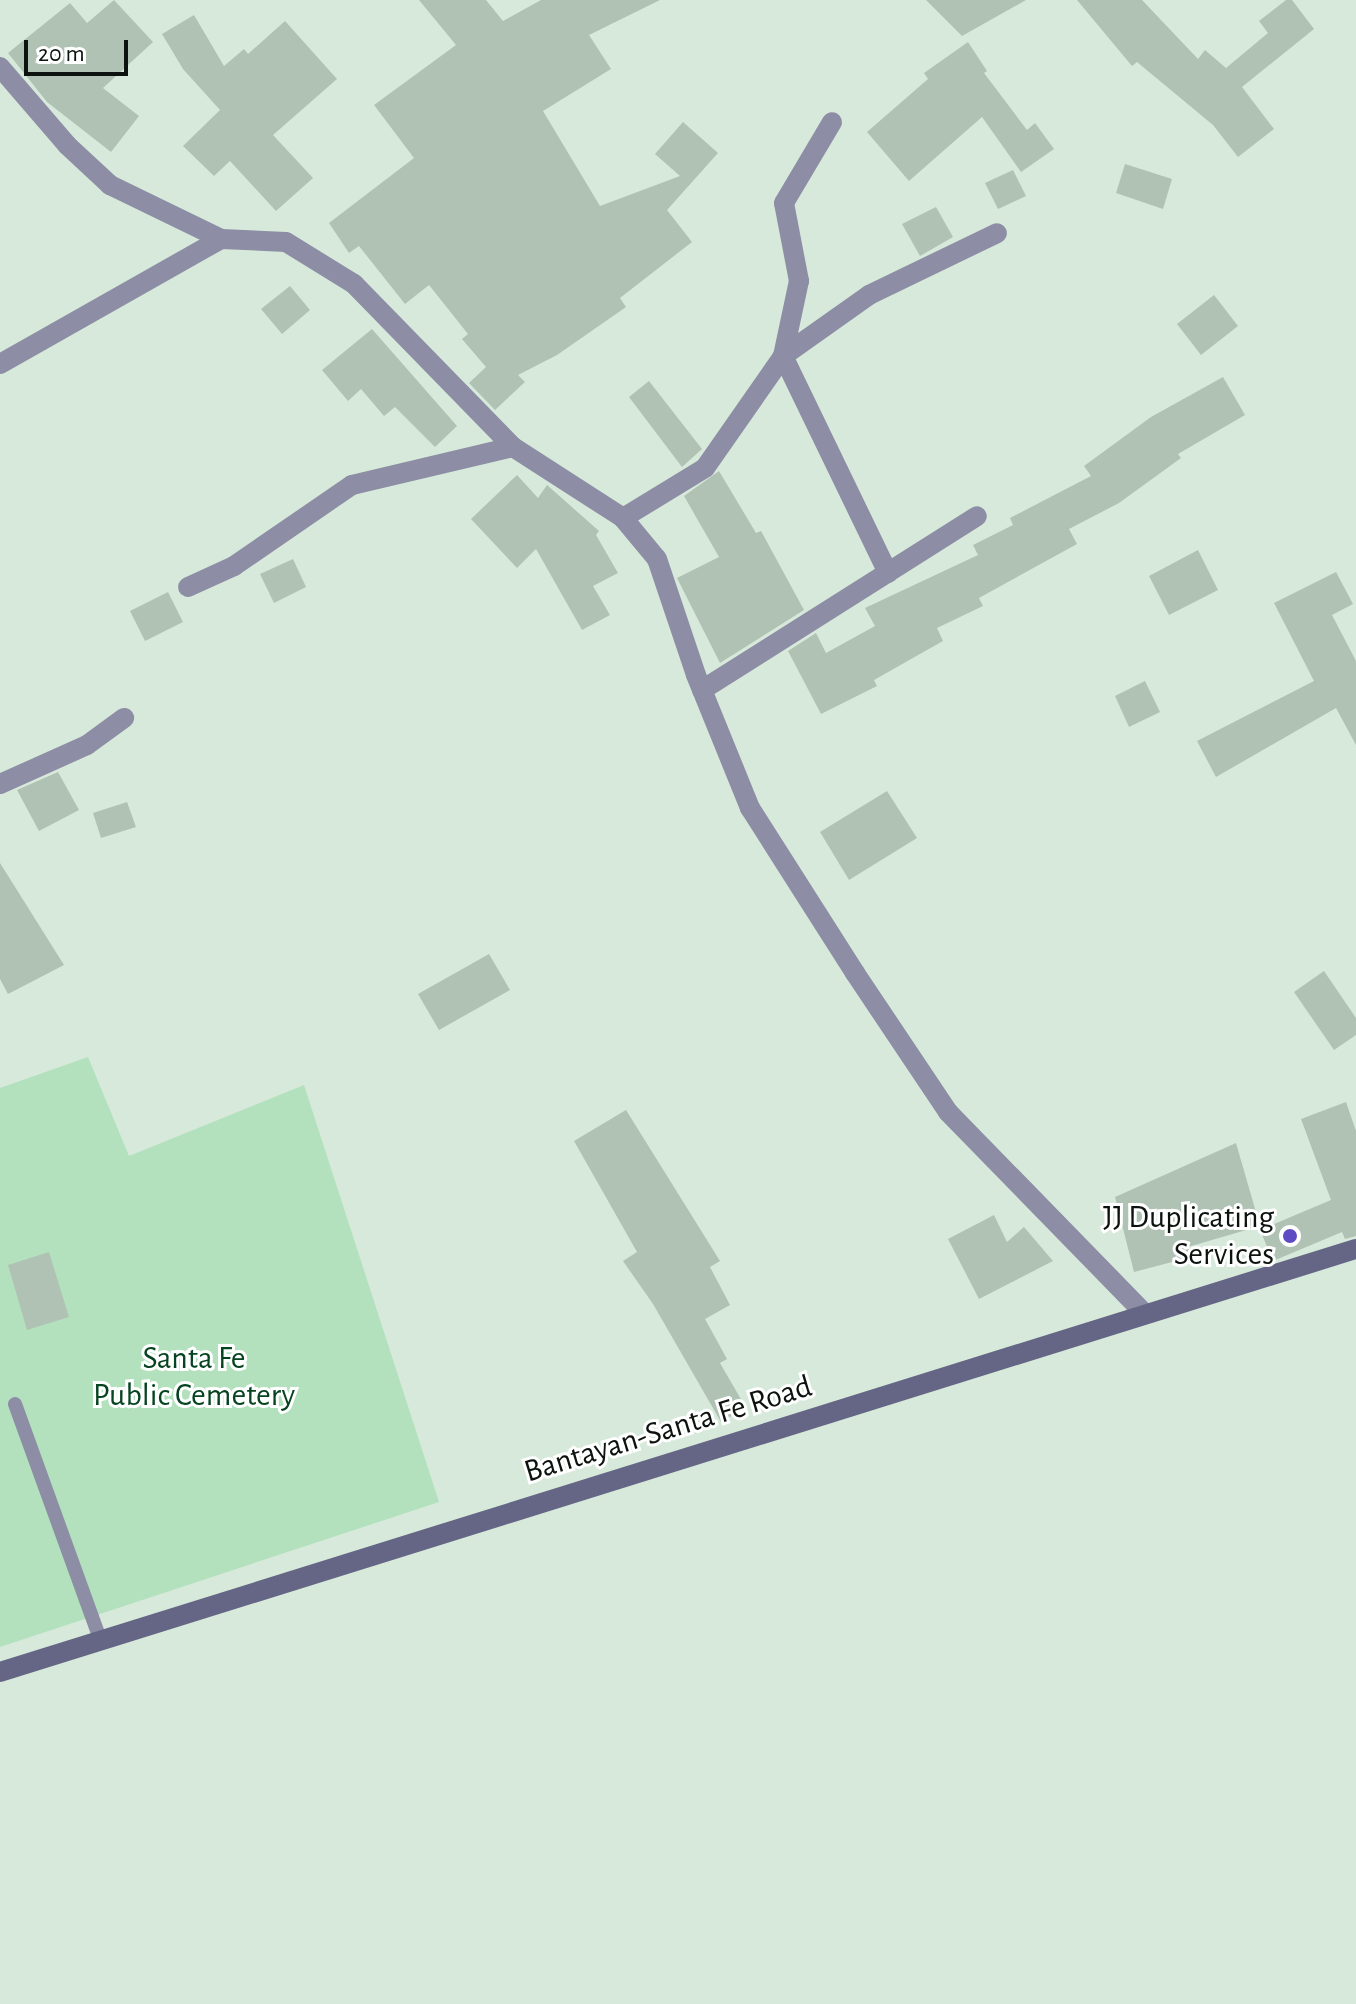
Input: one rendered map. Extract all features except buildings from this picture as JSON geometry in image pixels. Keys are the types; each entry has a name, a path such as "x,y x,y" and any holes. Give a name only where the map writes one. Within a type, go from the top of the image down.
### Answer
{"main road":[{"name":"Bantayan-Santa Fe Road","path":"0,1672 1143,1312 1356,1249"}],"street":[{"path":"0,67 67,145 110,185 221,239 286,242 354,284 513,447 623,518 657,559 702,690 750,808 948,1112 1143,1312"},
{"path":"832,122 784,203 799,281 783,356 888,573"},
{"path":"623,518 705,468 783,356 869,295 997,233"},
{"path":"0,364 221,239"},
{"path":"188,587 234,566 352,485 513,447"},
{"path":"702,690 977,516"},
{"path":"0,784 87,745 124,718"}],"lane":[{"path":"15,1404 100,1639"}],"green space":[{"name":"Santa Fe Public Cemetery","path":"88,1057 129,1156 304,1085 439,1502 0,1647 0,1088"}],"place":[{"name":"JJ Duplicating Services","path":"1290,1236"}]}
